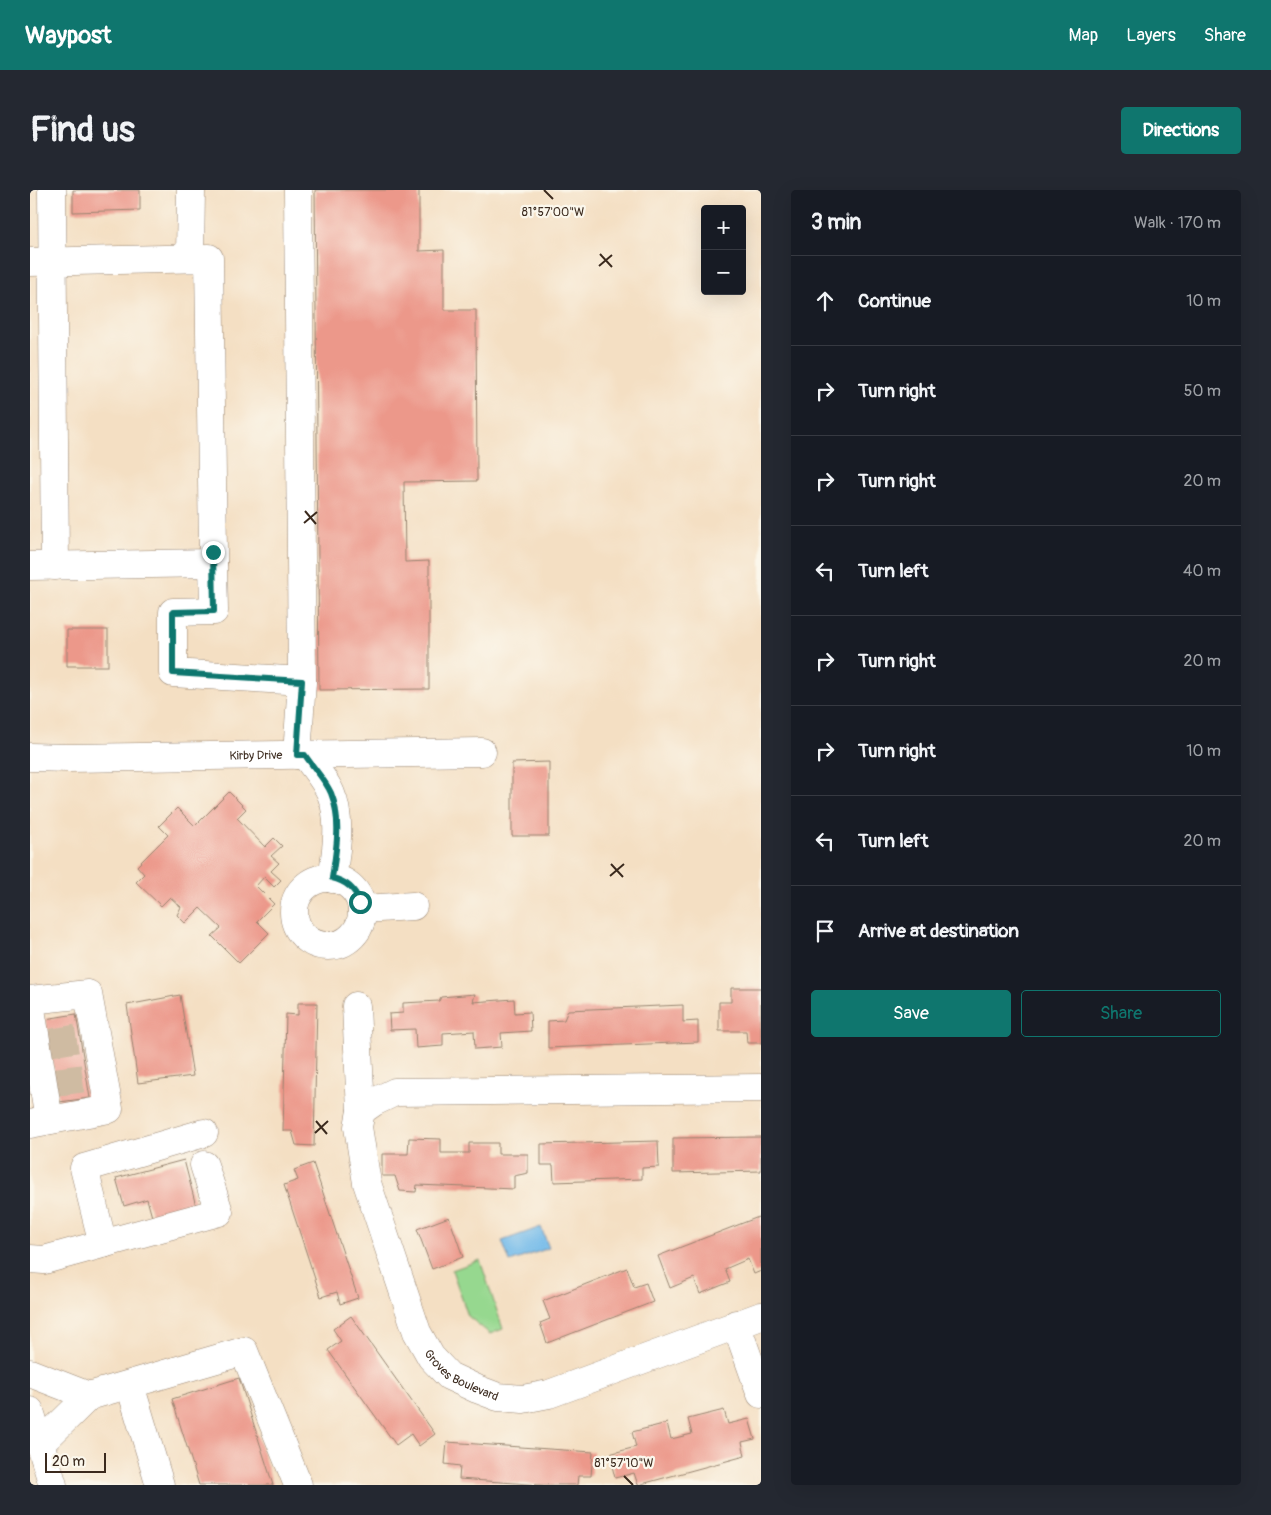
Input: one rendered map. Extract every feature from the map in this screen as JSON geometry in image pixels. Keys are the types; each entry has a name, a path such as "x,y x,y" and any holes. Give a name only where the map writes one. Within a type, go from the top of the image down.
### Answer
{"street":[{"path":"52,190 41,262 43,566 213,563"},
{"path":"190,258 191,190"},
{"path":"298,190 301,755 331,793 336,818 337,844 332,878"},
{"path":"41,262 209,258 214,611 173,612 173,673 302,681"},
{"name":"Kirby Drive","path":"30,757 482,752"},
{"path":"332,878 348,884 356,892 362,909 360,924 354,933 346,941 336,945 325,946 314,943 304,936 294,916 295,905 307,885 316,880 332,878"},
{"path":"362,909 413,906"},
{"path":"88,994 88,1036 95,1076 109,1109 40,1122 49,1083 43,1044 30,1002 88,994"},
{"name":"Groves Boulevard","path":"356,1006 361,1111 358,1127 367,1183 417,1332 431,1357 449,1376 498,1397 523,1398 549,1394 702,1339 749,1320 761,1394"},
{"path":"361,1111 374,1102 395,1092 761,1088"},
{"path":"103,1244 84,1168 204,1133"},
{"path":"30,1259 44,1260 219,1212 204,1165"},
{"path":"39,1445 90,1396 244,1351 298,1485"},
{"path":"30,1374 90,1396"},
{"path":"130,1385 160,1485"},
{"path":"30,1411 52,1485"}],"green space":[{"path":"480,1260 503,1329 490,1334 468,1316 452,1270"}],"water":[{"path":"541,1227 549,1248 510,1262 502,1241"}],"building":[{"path":"73,190 140,190 140,210 73,212"},
{"path":"315,190 419,190 419,251 444,250 444,310 476,310 477,481 404,482 405,562 429,561 429,689 319,690"},
{"path":"67,630 108,630 108,666 67,666"},
{"path":"549,762 549,836 512,836 512,763"},
{"path":"229,792 246,809 237,818 265,847 274,838 282,846 271,856 279,863 271,871 281,880 274,887 264,877 256,886 274,904 257,921 269,933 239,963 212,936 221,928 200,908 185,923 177,915 181,907 170,897 161,906 136,882 144,874 137,866 168,835 159,826 177,808 195,826"},
{"path":"731,988 761,988 761,1043 747,1043 746,1031 719,1031 719,1002 731,1002"},
{"path":"475,994 473,1002 514,999 515,1013 530,1012 531,1031 501,1033 502,1047 475,1049 474,1031 443,1033 443,1046 416,1048 415,1029 390,1030 389,1014 403,1013 403,1003 439,1001 441,997"},
{"path":"180,995 193,1076 138,1083 127,1005"},
{"path":"298,1003 317,1003 314,1146 296,1145 292,1131 283,1131 286,1014 298,1015"},
{"path":"683,1005 683,1022 698,1021 698,1042 548,1048 548,1021 564,1020 568,1010"},
{"path":"76,1014 90,1098 59,1102 45,1019"},
{"path":"761,1137 761,1171 673,1173 673,1138"},
{"path":"409,1138 441,1139 441,1153 469,1153 469,1143 498,1143 498,1154 528,1154 528,1173 514,1176 514,1189 417,1185 416,1192 400,1191 395,1176 382,1176 382,1154 408,1154"},
{"path":"658,1141 659,1167 642,1168 642,1179 554,1182 553,1165 541,1165 541,1144"},
{"path":"184,1160 196,1206 152,1217 147,1199 124,1206 116,1178"},
{"path":"313,1163 358,1298 340,1304 337,1292 321,1297 284,1185 298,1180 294,1170"},
{"path":"761,1216 761,1271 754,1274 748,1259 725,1269 730,1282 700,1294 694,1278 670,1288 658,1256"},
{"path":"449,1217 463,1257 432,1269 417,1229"},
{"path":"627,1268 634,1287 646,1283 653,1302 547,1343 540,1323 550,1319 543,1301"},
{"path":"351,1316 435,1434 419,1446 411,1434 396,1445 328,1350 341,1341 333,1329"},
{"path":"239,1378 273,1485 199,1485 172,1399"},
{"path":"724,1410 728,1424 749,1419 755,1439 742,1442 745,1456 638,1485 634,1473 615,1478 609,1454 636,1447 632,1432 667,1423 671,1439 692,1434 688,1419"},
{"path":"447,1442 593,1452 591,1476 578,1476 577,1485 542,1485 459,1479 460,1466 445,1464"}],"tunnel":[{"path":"49,1043 80,1038"},
{"path":"55,1082 86,1078"}],"route":[{"path":"213,552 214,611 173,612 173,673 302,681 297,755 305,755 331,793 336,818 337,844 332,878 348,884 356,892 360,902"}]}
